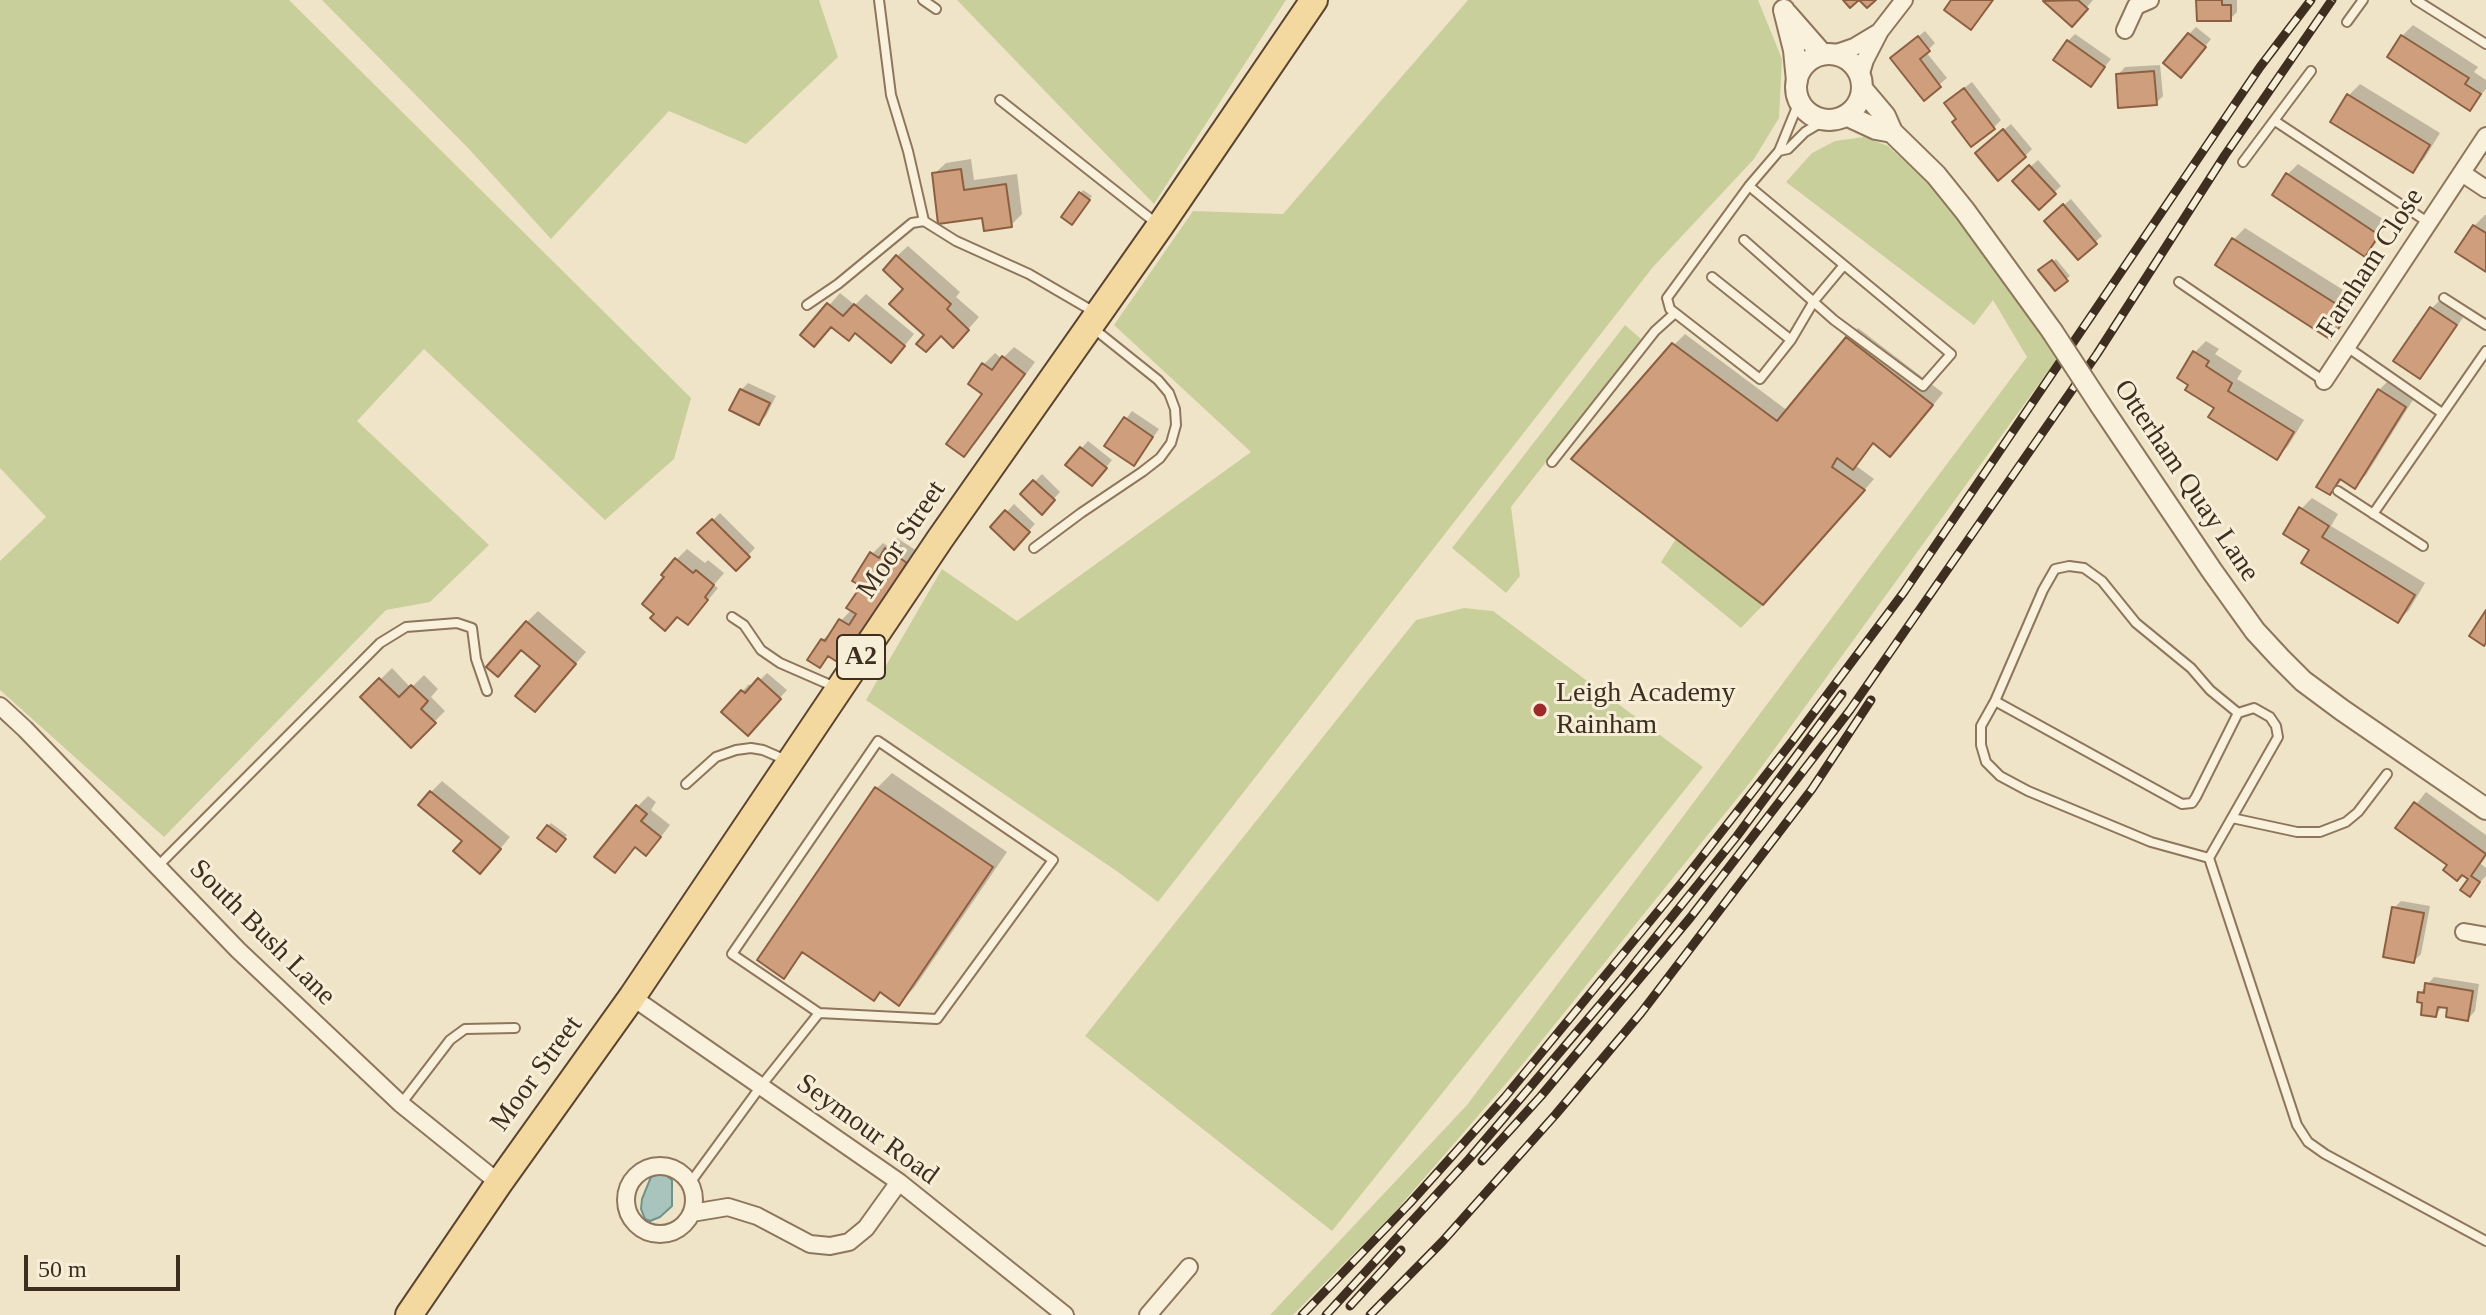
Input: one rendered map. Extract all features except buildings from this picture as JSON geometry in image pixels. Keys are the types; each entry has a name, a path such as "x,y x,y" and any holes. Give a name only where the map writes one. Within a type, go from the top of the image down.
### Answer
{"main road":[{"name":"Moor Street","path":"409,1315 632,997 940,539 1314,0"}],"street":[{"path":"1880,31 1854,47 1804,64 1798,92 1810,115 1825,120 1848,116 1857,108 1865,60 1880,31 1904,0"},
{"path":"2125,30 2138,2"},
{"name":"Otterham Quay Lane","path":"1781,5 1827,55 1852,62 1892,132 1936,175 2010,272 2255,631 2303,681 2486,809"},
{"name":"Otterham Quay Lane","path":"1781,5 1794,50 1798,92"},
{"name":"Otterham Quay Lane","path":"1848,116 1876,129 1892,132"},
{"name":"Farnham Close","path":"2324,381 2486,136"},
{"name":"Farnham Close","path":"2462,173 2486,189"},
{"name":"South Bush Lane","path":"0,706 238,950 401,1104 499,1183"},
{"path":"2464,932 2486,936"},
{"name":"Seymour Road","path":"632,997 899,1182 1065,1315"},
{"path":"668,1166 690,1183 693,1190 692,1213 680,1229 659,1235 644,1232 633,1222 625,1205 628,1185 639,1172 668,1166"},
{"path":"692,1213 728,1207 757,1216 810,1244 830,1246 849,1242 866,1228 899,1182"},
{"path":"1148,1315 1189,1267"}],"lane":[{"path":"879,0 891,95 924,221"},
{"path":"923,0 936,9"},
{"path":"2347,22 2363,0"},
{"path":"2416,0 2486,44"},
{"path":"2243,162 2311,71"},
{"path":"1798,92 1779,151 1749,186 1667,298 1670,309 1760,379 1791,340 1814,301 1844,265"},
{"path":"1000,100 1160,226"},
{"path":"1779,151 1788,149 1805,132 1825,120"},
{"path":"2275,121 2429,223"},
{"path":"1744,240 1834,320 1923,386 1951,354 1749,186"},
{"path":"807,305 838,284 912,223 924,221 956,241 1029,274 1093,319 1158,380 1169,393 1175,409 1176,425 1171,443 1160,458 1034,548"},
{"path":"1712,277 1791,340"},
{"path":"2179,282 2324,381"},
{"path":"2444,298 2486,325"},
{"path":"1552,462 1655,331 1675,313"},
{"path":"2347,347 2442,413"},
{"path":"2373,514 2486,351"},
{"path":"2338,491 2423,546"},
{"path":"2209,858 2151,842 2028,791 2000,776 1986,762 1981,745 1981,726 2043,590 2055,569 2069,566 2084,568 2102,581 2136,623 2191,668 2210,690 2238,713"},
{"path":"732,617 744,625 761,650 780,663 839,689"},
{"path":"158,866 380,643 406,627 457,623 472,628 476,659 487,691"},
{"path":"1995,701 2182,804 2192,803 2196,797 2238,713 2254,708 2270,717 2278,737 2209,858 2297,1125 2308,1142 2325,1154 2486,1241"},
{"path":"878,741 1053,860 937,1019 819,1013 732,954 878,741"},
{"path":"686,784 716,757 736,750 763,750 790,762"},
{"path":"2232,818 2297,832 2320,832 2346,822 2358,812 2387,774"},
{"path":"690,1183 819,1013"},
{"path":"401,1104 450,1040 465,1029 515,1028"}],"green space":[{"path":"0,0 289,0 691,398 674,459 605,520 424,349 357,421 489,545 430,602 386,610 164,837 0,690 0,561 46,517 0,468"},
{"path":"322,0 819,0 838,57 746,144 669,111 551,239 469,149"},
{"path":"957,0 1286,0 1154,204"},
{"path":"1468,0 1758,0 1782,59 1779,118 1754,159 1653,267 1158,902 866,700 942,569 1017,621 1251,452 1114,325 1193,211 1283,214"},
{"path":"1864,137 1888,146 1941,194 2060,355 1752,780 1522,1065 1394,1213 1293,1315 1270,1315 1467,1105 2027,357 1993,300 1974,325 1786,182 1812,153 1835,141"},
{"path":"1625,325 1641,339 1511,507 1520,576 1506,593 1452,548"},
{"path":"1676,539 1763,605 1741,628 1661,562"},
{"path":"1464,608 1493,611 1703,767 1332,1231 1085,1036 1416,620"}],"water":[{"path":"663,1173 672,1180 672,1206 650,1221 645,1219 641,1209 642,1199 651,1177"}],"railway":[{"path":"1302,1315 1410,1203 1505,1097 1683,881 1794,739 1904,592 2260,67 2311,0"},
{"path":"1482,1161 1541,1096 1690,918 1850,710 2097,354 2225,155 2332,0"},
{"path":"1326,1315 1469,1159 1621,980 1737,836 1842,694"},
{"path":"1370,1315 1442,1242 1641,1013 1812,789 1871,700"},
{"path":"1350,1306 1401,1250"}],"place":[{"name":"Leigh Academy Rainham","path":"1540,710"}]}
